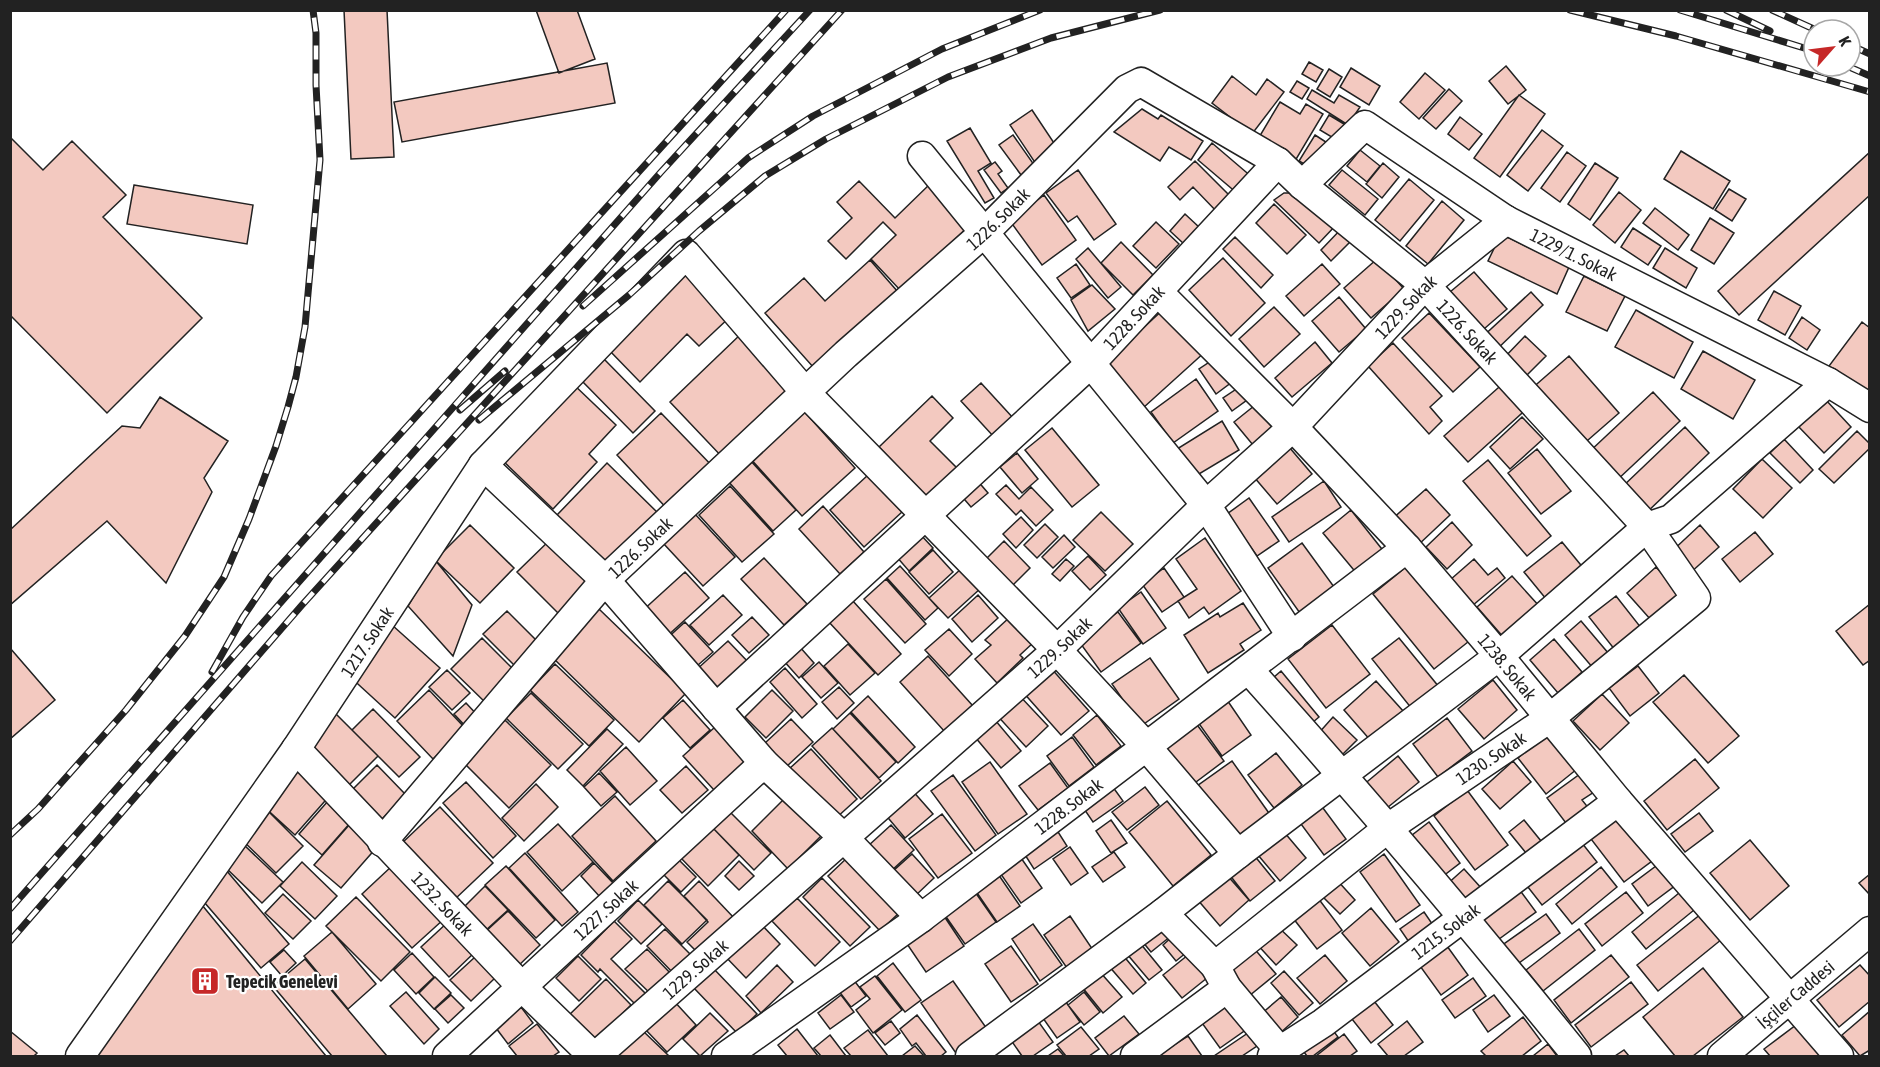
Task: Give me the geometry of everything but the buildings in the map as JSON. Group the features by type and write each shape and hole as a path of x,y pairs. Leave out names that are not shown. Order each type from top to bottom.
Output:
{"street":[{"name":"1226. Sokak","path":"382,842 605,580 846,354 985,232 1127,89 1141,82 1278,162 1302,185 1425,285 1647,527"},
{"name":"1229/1. Sokak","path":"1302,185 1365,124 1506,220 1828,382 1869,408"},
{"path":"922,156 1206,505 1292,637"},
{"name":"1228. Sokak","path":"716,708 1090,364 1278,162"},
{"name":"1229. Sokak","path":"594,1056 845,839 1057,650 1206,505 1293,427 1425,285 1506,220"},
{"name":"1217. Sokak","path":"81,1056 296,749 483,465 686,254 805,392"},
{"name":"1238. Sokak","path":"1158,292 1293,427 1407,548 1618,801 1839,1056"},
{"path":"986,1052 1238,854 1499,656 1647,527 1671,519 1828,382"},
{"path":"805,392 1057,650 1146,746 1238,854"},
{"path":"483,465 605,580 764,763 845,839 921,918"},
{"name":"1230. Sokak","path":"1135,1056 1388,828 1550,718 1696,598 1647,527"},
{"name":"1228. Sokak","path":"726,1056 921,918 1407,548"},
{"path":"1249,670 1464,916 1577,1056"},
{"name":"1232. Sokak","path":"296,749 523,988 594,1056"},
{"name":"1227. Sokak","path":"447,1056 764,763"},
{"name":"1215. Sokak","path":"1278,1055 1618,801"},
{"path":"1163,913 1221,977 1278,1055"},
{"name":"İşçiler Caddesi","path":"1722,1056 1869,931"}],"railway":[{"path":"10,835 38,809 126,710 185,636 224,577 249,519 276,446 296,377 305,327 320,160 316,33 313,10"},
{"path":"212,672 243,617 271,576 786,10"},
{"path":"10,909 661,172 810,10"},
{"path":"10,941 302,605 842,10"},
{"path":"583,306 748,158 813,116 942,49 1040,10"},
{"path":"479,420 629,295 699,231 765,176 826,139 948,77 1051,38 1160,10"},
{"path":"1570,10 1676,36 1870,92"},
{"path":"1680,10 1802,47"},
{"path":"1726,10 1770,31"},
{"path":"1772,10 1802,24"},
{"path":"1862,50 1870,54"},
{"path":"1862,73 1870,76"},
{"path":"460,410 505,371"}],"place":[{"name":"Tepecik Genelevi","path":"205,981"}]}
